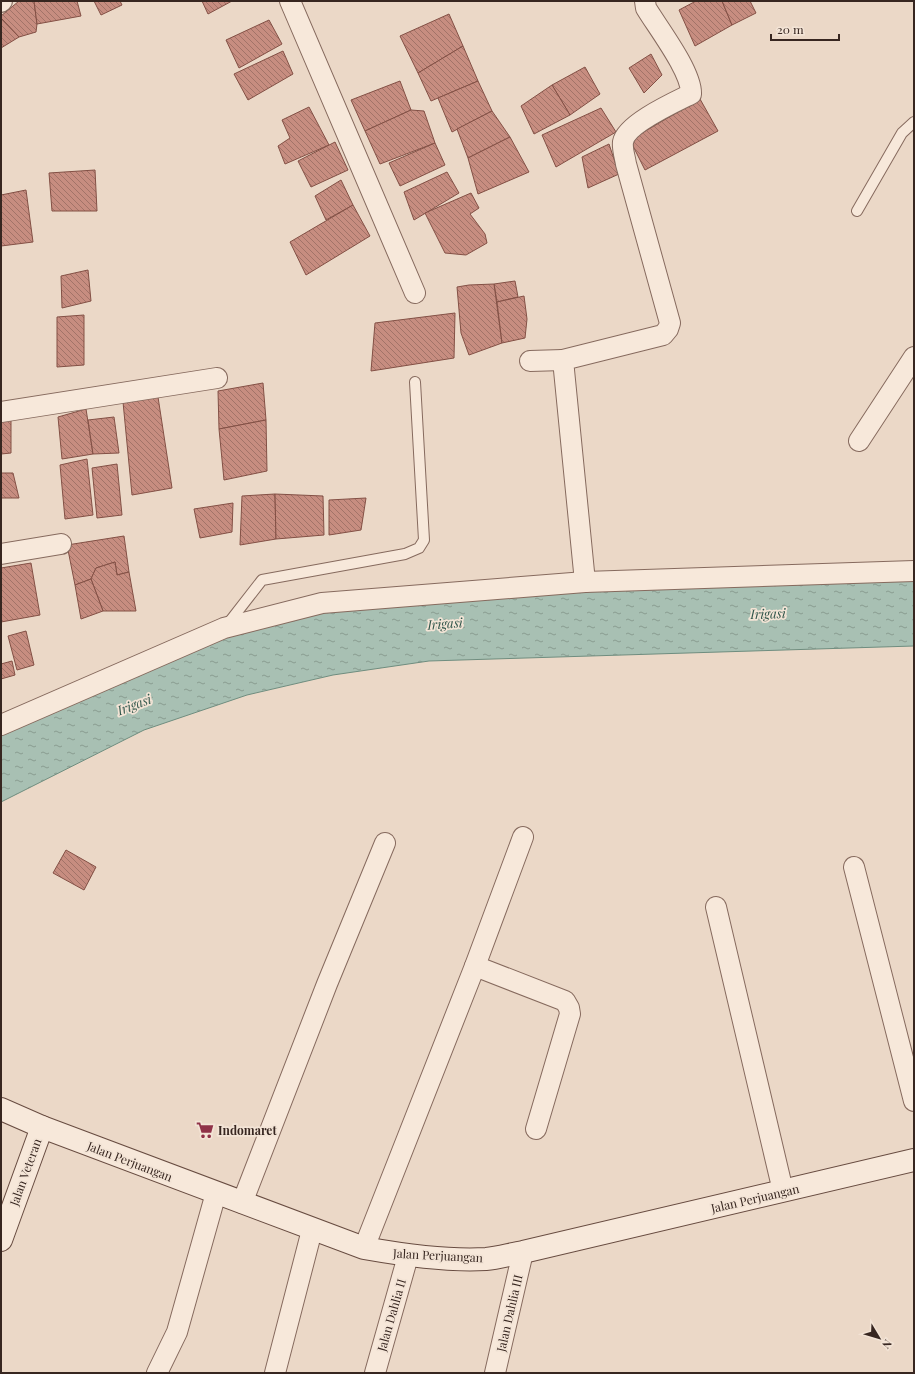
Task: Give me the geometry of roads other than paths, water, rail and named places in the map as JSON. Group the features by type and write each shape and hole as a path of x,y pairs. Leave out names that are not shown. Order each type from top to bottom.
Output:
{"main road":[{"name":"Jalan Perjuangan","path":"1,1109 42,1127 312,1230 364,1248 408,1256 488,1259 914,1160"},
{"name":"Jalan Veteran","path":"1,1240 42,1127"}],"street":[{"path":"290,1 416,293"},
{"path":"530,361 563,360 647,340 663,335 668,329 670,323 626,164 623,151 623,142 627,134 637,124 691,94 691,87 685,70 646,8 645,1"},
{"path":"859,441 914,357"},
{"path":"563,360 585,582"},
{"path":"1,412 217,378"},
{"path":"1,554 60,544"},
{"path":"1,725 224,628 322,603 585,582 914,571"},
{"path":"364,1248 475,966 523,837"},
{"path":"242,1203 327,984 385,843"},
{"path":"854,867 914,1101"},
{"path":"716,907 783,1191"},
{"path":"475,966 565,1001 569,1008 570,1014 536,1129"},
{"path":"157,1373 177,1332 216,1194"},
{"path":"275,1373 312,1230"},
{"name":"Jalan Dahlia III","path":"495,1373 523,1252"},
{"name":"Jalan Dahlia II","path":"374,1373 408,1256"}],"lane":[{"path":"857,211 902,133 914,122"},
{"path":"224,628 262,580 406,554 419,548 424,540 415,382"}],"water":[{"name":"Irigasi","path":"914,579 914,646 429,661 333,675 247,695 144,730 1,802 1,721 226,631 404,594"}],"place":[{"name":"Indomaret","path":"205,1130"}]}
